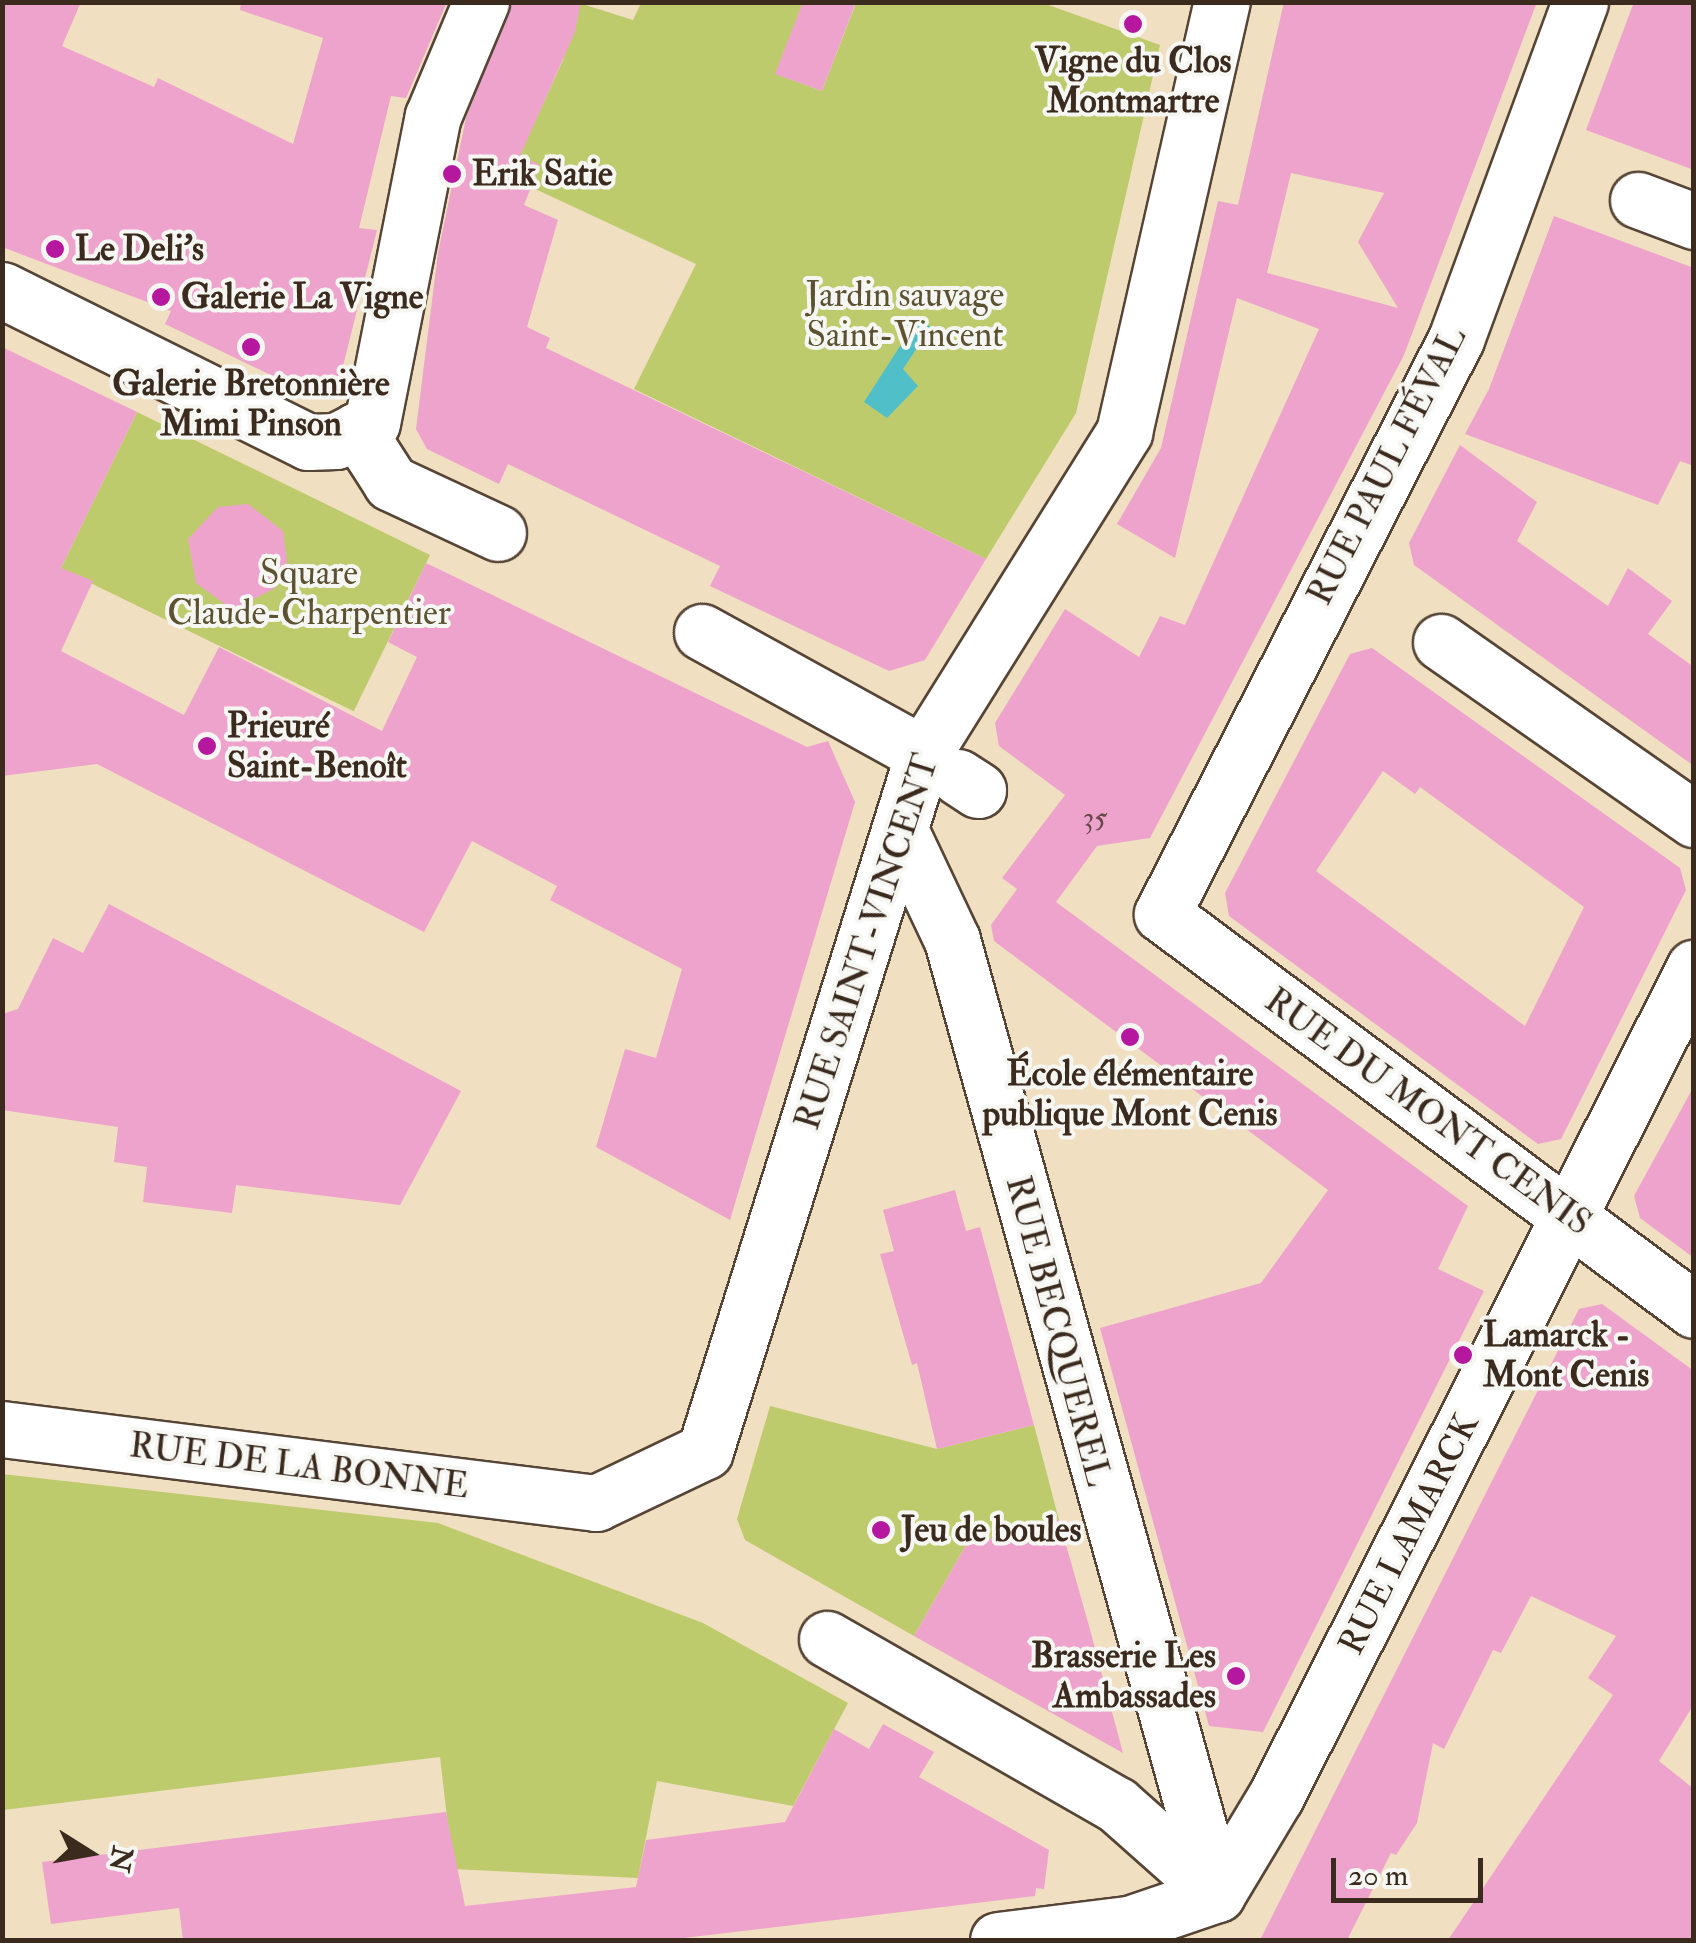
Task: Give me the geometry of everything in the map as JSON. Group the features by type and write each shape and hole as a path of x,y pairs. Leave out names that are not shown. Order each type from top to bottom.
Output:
{"street":[{"path":"2,290 308,442 336,441 372,423 433,116 481,2"},
{"name":"RUE SAINT-VINCENT","path":"596,1503 705,1452 900,830 953,773 1124,432 1222,2"},
{"name":"RUE PAUL FÉVAL","path":"1162,914 1456,339 1580,2"},
{"path":"1638,200 1694,221"},
{"path":"357,430 390,483 498,533"},
{"path":"702,632 953,773"},
{"path":"1441,642 1694,819"},
{"name":"RUE BECQUEREL","path":"900,830 952,940 1176,1762 1218,1894"},
{"name":"RUE DU MONT CENIS","path":"1162,914 1694,1310"},
{"name":"RUE LAMARCK","path":"1218,1894 1293,1761 1694,968"},
{"name":"RUE DE LA BONNE","path":"2,1429 596,1503"},
{"path":"827,1640 1117,1805 1218,1894 1129,1924 998,1940"}],"green space":[{"name":"Jardin sauvage Saint-Vincent","path":"579,3 633,20 641,3 803,3 776,74 822,91 856,3 1043,3 1160,45 1076,413 986,559 634,389 696,264 531,187 539,165 496,144 526,141 563,60"},
{"name":"Square Claude-Charpentier","path":"137,412 430,555 354,711 61,568"},
{"name":"Jeu de boules","path":"770,1406 937,1449 1034,1425 1059,1520 966,1545 914,1636 745,1540 737,1519"},
{"path":"2,1474 438,1523 703,1623 848,1703 793,1806 657,1781 638,1878 453,1869 440,1757 3,1810"}],"water":[{"path":"918,318 931,327 903,369 918,386 887,418 864,402"}],"building":[{"path":"2,2 81,2 62,46 154,87 158,78 293,144 323,38 240,10 241,2 447,2 406,98 391,96 359,228 377,230 340,378 327,392 306,392 165,324 171,311 2,247"},
{"path":"512,2 581,2 575,32 520,156 540,165 524,205 558,220 527,327 550,338 546,348 986,559 925,660 889,671 710,586 720,566 508,464 499,484 427,449 416,429 438,253 466,118"},
{"path":"803,2 856,2 822,91 775,74"},
{"path":"1284,2 1537,2 1404,355 1150,838 1097,846 1056,902 1468,1206 1438,1269 1484,1291 1263,1732 1209,1726 1100,1328 1261,1283 1328,1190 994,941 991,925 1017,889 1002,878 1065,795 999,746 995,723 1065,609 1139,657 1160,616 1185,625 1319,329 1237,298 1175,558 1117,524 1161,448 1218,201 1238,205","holes":["1291,173 1384,193 1358,242 1398,308 1267,273"]},
{"path":"1634,2 1694,2 1694,170 1586,130"},
{"path":"1554,216 1694,268 1694,466 1680,461 1658,505 1465,434 1489,389"},
{"path":"2,347 137,412 61,568 93,581 61,651 184,715 219,647 382,731 417,657 388,642 426,563 807,747 828,741 855,802 730,1220 596,1147 625,1049 656,1058 682,969 550,900 557,886 472,841 424,932 97,764 2,776"},
{"path":"1460,445 1537,502 1517,541 1608,606 1628,568 1672,601 1648,634 1694,667 1694,766 1414,565 1409,543"},
{"path":"248,504 283,531 287,561 275,588 233,610 196,583 188,539 218,507"},
{"path":"1372,648 1680,868 1686,890 1561,1139 1538,1144 1229,916 1225,893 1350,654","holes":["1383,771 1415,794 1420,787 1584,907 1525,1026 1316,871"]},
{"path":"109,904 461,1091 400,1205 236,1185 232,1213 143,1202 147,1167 114,1162 118,1127 2,1110 2,1014 18,1009 53,938 83,953"},
{"path":"1694,1086 1694,1258 1640,1218 1634,1196"},
{"path":"955,1190 966,1231 980,1227 1034,1425 937,1449 917,1363 912,1365 880,1254 894,1251 883,1210"},
{"path":"1602,1304 1694,1371 1694,1704 1659,1761 1694,1789 1694,1940 1448,1940 1613,1695 1588,1678 1616,1636 1531,1596 1501,1653 1493,1650 1444,1749 1433,1743 1417,1823 1396,1855 1391,1853 1347,1940 1260,1940 1579,1309"},
{"path":"1059,1520 1123,1753 914,1636 966,1545"},
{"path":"883,1724 934,1752 919,1777 1049,1850 1044,1889 1036,1888 1035,1896 667,1940 183,1940 179,1908 51,1924 42,1862 446,1812 465,1906 636,1887 646,1840 785,1822 834,1729 869,1749"}],"place":[{"name":"Vigne du Clos Montmartre","path":"1133,24"},
{"name":"Erik Satie","path":"452,174"},
{"name":"Le Deli's","path":"55,249"},
{"name":"Galerie La Vigne","path":"161,297"},
{"name":"Galerie Bretonnière Mimi Pinson","path":"251,347"},
{"name":"Prieuré Saint-Benoît","path":"207,746"},
{"name":"École élémentaire publique Mont Cenis","path":"1130,1037"},
{"name":"Lamarck - Mont Cenis","path":"1463,1355"},
{"name":"Jeu de boules","path":"881,1530"},
{"name":"Brasserie Les Ambassades","path":"1236,1676"}]}
